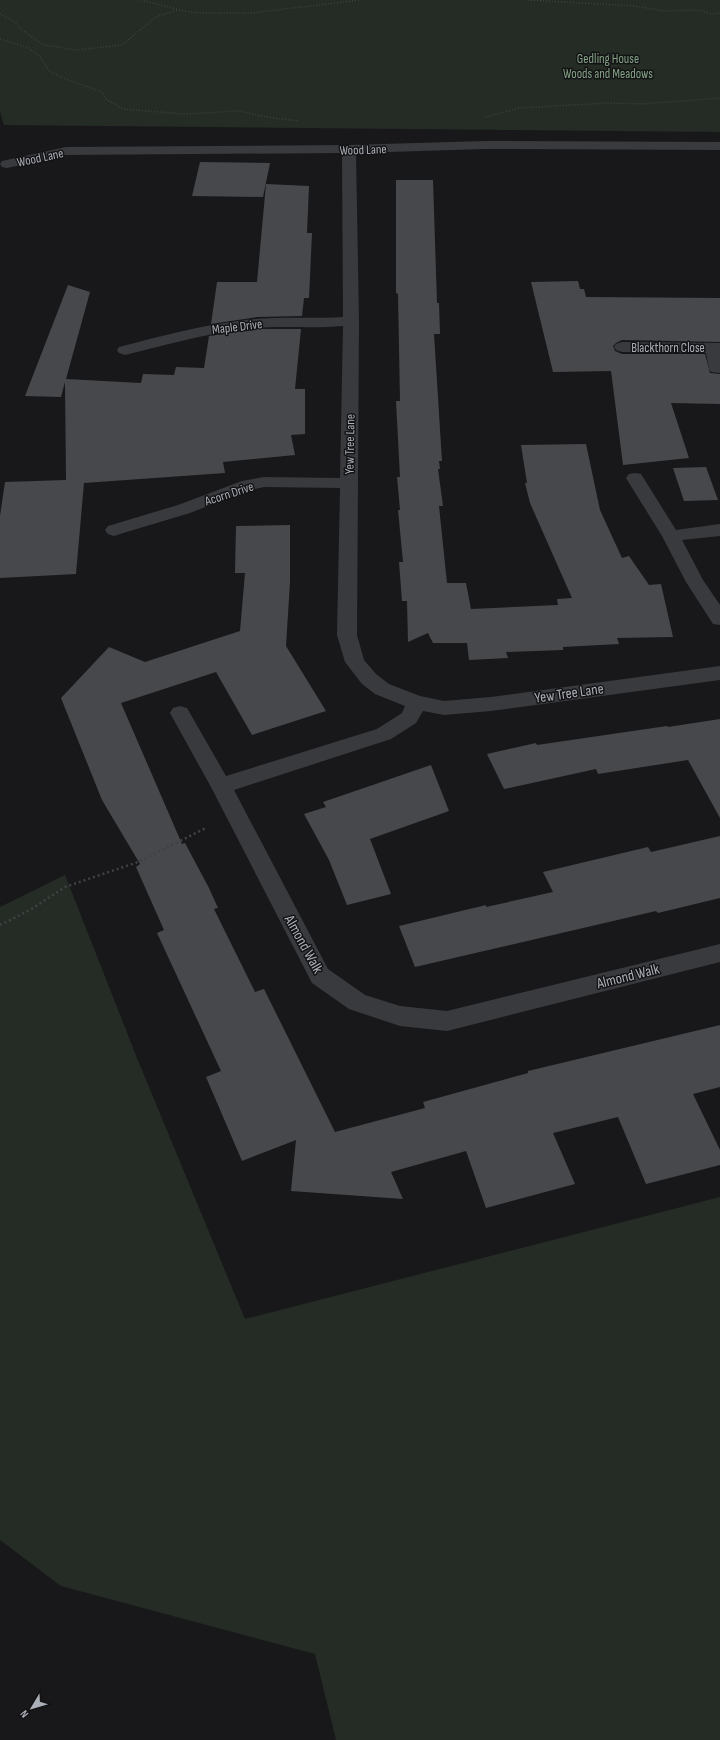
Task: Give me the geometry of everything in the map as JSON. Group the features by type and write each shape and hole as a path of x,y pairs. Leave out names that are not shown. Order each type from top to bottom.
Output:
{"street":[{"name":"Wood Lane","path":"7,164 66,151 349,149 485,145 720,146"},
{"name":"Yew Tree Lane","path":"349,149 351,321 350,506 347,635 356,662 370,679 382,689 417,703 444,708 490,704 720,673"},
{"name":"Maple Drive","path":"125,350 207,330 262,323 351,321"},
{"name":"Blackthorn Close","path":"622,347 717,348 717,369"},
{"path":"635,478 671,536 695,582 720,619"},
{"name":"Acorn Drive","path":"114,530 184,509 242,486 264,482 349,483"},
{"path":"671,536 720,530"},
{"path":"221,786 384,734 409,718 417,703"},
{"name":"Almond Walk","path":"180,712 236,814 320,976 357,1002 400,1016 448,1021 720,953"}],"path":[{"path":"141,0 178,10 198,13 252,13 360,0"},
{"path":"528,0 635,6 664,11 698,10 711,14 720,13"},
{"path":"0,14 15,22 22,30 44,45 76,50 122,45 156,17 178,10"},
{"path":"0,39 28,48 41,58 49,71 68,80 91,86 102,92 106,99 123,109 184,114 239,111 266,117 300,121"},
{"path":"484,117 519,108 609,103 643,104 720,98"},
{"path":"0,925 30,910 65,887 138,862 236,814"}],"green space":[{"name":"Gedling House Woods and Meadows","path":"0,0 720,0 720,132 4,125 0,112"},
{"path":"65,875 137,1058 245,1319 720,1197 720,1740 336,1740 315,1654 61,1586 0,1540 0,907"}],"building":[{"path":"200,162 270,163 263,197 192,196"},
{"path":"396,180 433,180 437,303 439,303 440,334 434,334 442,461 439,461 440,469 438,469 443,506 439,506 447,583 466,583 471,609 558,605 557,599 572,598 530,503 525,483 527,483 521,445 586,444 600,510 622,558 629,556 649,585 661,584 673,637 617,638 619,644 563,647 563,650 506,652 508,658 469,660 467,643 433,643 428,633 408,642 407,601 402,601 399,562 403,562 398,510 400,510 397,477 400,477 396,401 400,401 398,294 396,293"},
{"path":"266,184 309,186 307,233 312,233 309,298 304,298 302,316 257,317 211,324 217,282 257,282"},
{"path":"578,281 580,289 584,289 586,297 720,298 720,342 622,340 613,346 615,351 622,354 705,354 710,373 720,374 720,404 671,403 689,458 623,465 611,371 553,372 531,282"},
{"path":"68,285 90,292 66,379 141,383 143,374 174,375 176,367 204,368 209,336 257,329 301,329 295,389 305,389 305,434 291,435 295,455 223,462 225,473 84,483 76,574 0,578 0,516 5,482 66,480 65,382 61,397 25,396"},
{"path":"706,467 718,500 684,501 673,468"},
{"path":"290,525 290,582 286,646 326,711 252,735 216,672 121,703 182,844 185,843 209,888 218,908 214,909 255,992 264,989 335,1132 425,1108 423,1102 528,1073 528,1071 720,1025 720,1087 693,1094 720,1150 720,1165 646,1184 618,1117 553,1133 575,1184 486,1208 466,1151 391,1172 403,1199 291,1191 296,1140 242,1161 206,1077 221,1071 157,933 164,930 136,867 140,864 102,800 61,698 109,647 145,662 240,631 245,573 235,573 236,526"},
{"path":"720,719 720,818 688,760 598,774 596,769 504,789 487,754 536,743 537,745"},
{"path":"431,765 449,811 370,839 391,894 347,905 329,860 304,814 326,807 323,802"},
{"path":"720,836 720,898 658,913 656,911 415,967 399,926 486,905 486,907 553,892 543,872 648,847 651,852"}]}
